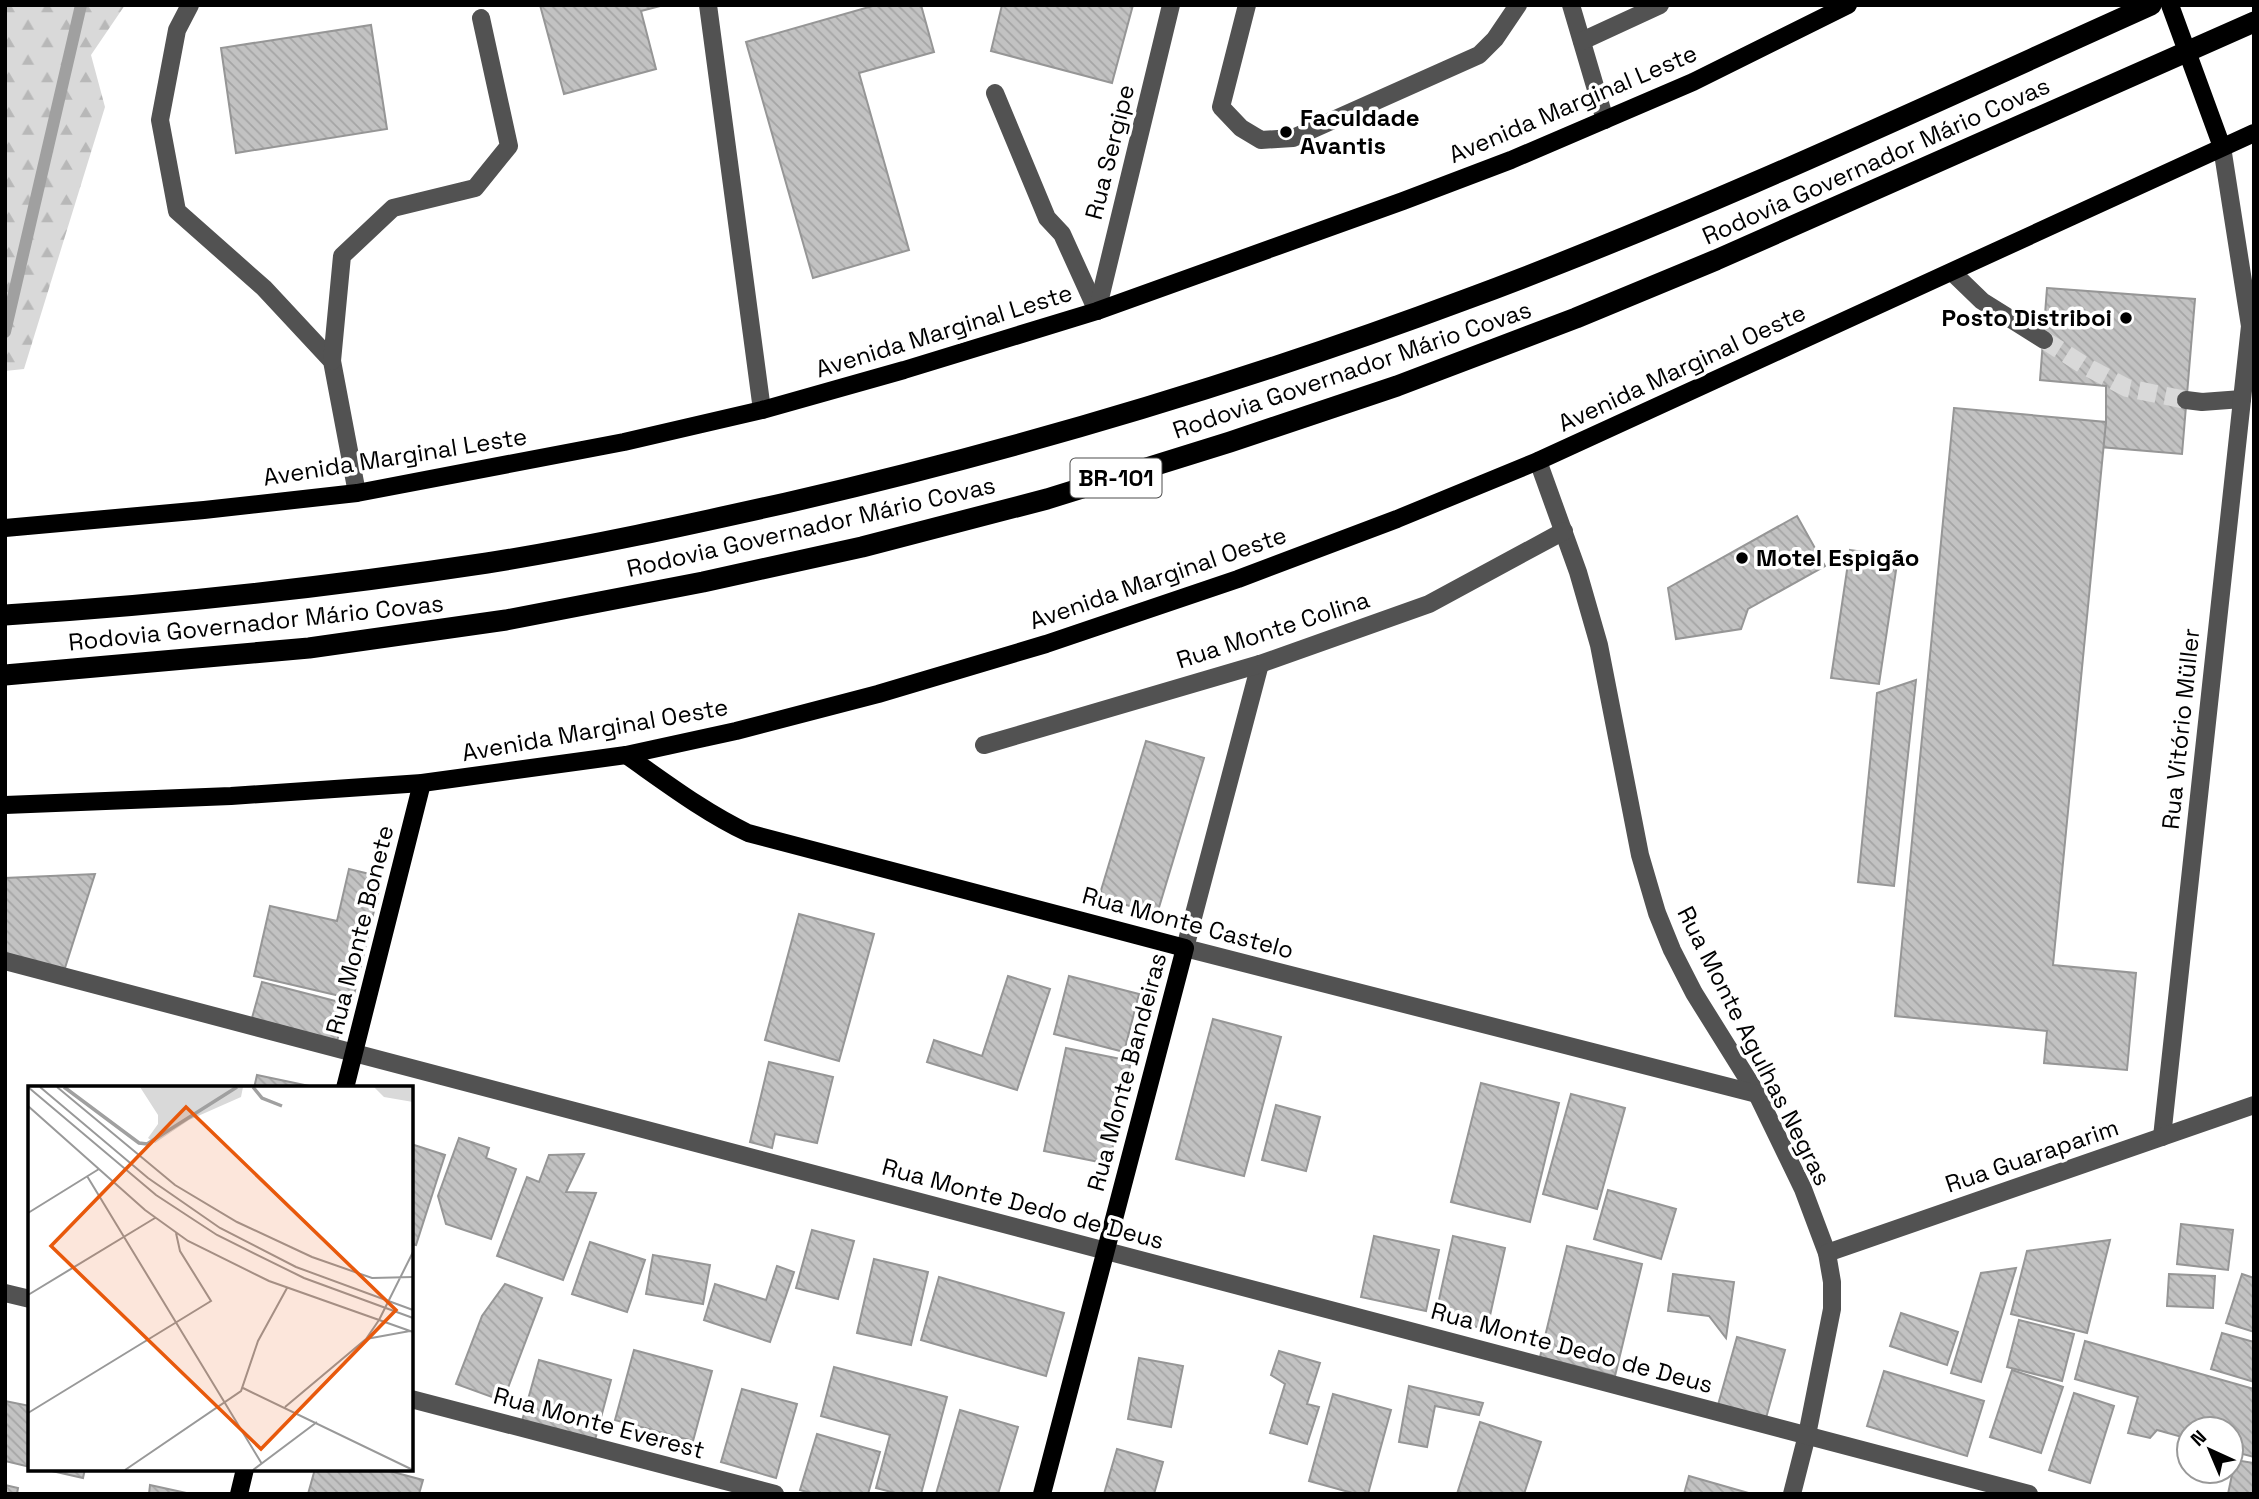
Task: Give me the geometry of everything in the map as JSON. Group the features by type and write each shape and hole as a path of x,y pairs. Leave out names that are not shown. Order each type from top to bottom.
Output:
{"highway":[{"name":"Rodovia Governador Mário Covas","path":"5,615 174,603 492,562 671,529 997,451 1339,345 1468,299 1753,183 2146,7"},
{"name":"Rodovia Governador Mário Covas","path":"5,675 309,648 506,620 703,582 862,547 1047,499 1384,390 1576,318 1716,260 2251,23"}],"main road":[{"name":"Avenida Marginal Leste","path":"5,528 356,493 624,442 762,410 904,370 1097,311 1511,160 1692,82 1848,5"},
{"name":"Rua Vitório Müller","path":"2170,5 2222,147"},
{"name":"Avenida Marginal Oeste","path":"5,805 245,796 422,783 626,755 736,732 1046,644 1238,579 1538,461 2254,133"},
{"name":"Rua Monte Castelo","path":"626,755 693,803 748,833 1185,948"},
{"name":"Rua Monte Bonete","path":"346,1086 422,783"},
{"name":"Rua Monte Bandeiras","path":"1042,1494 1185,948"},
{"path":"239,1494 245,1471"}],"street":[{"path":"190,5 177,30 160,120 177,211 264,288 332,361"},
{"path":"708,5 762,410"},
{"name":"Rua Sergipe","path":"1097,311 1171,5"},
{"path":"1247,5 1221,107 1241,128 1261,140 1293,138 1479,55 1495,39 1518,5"},
{"path":"1572,5 1605,120"},
{"path":"1582,41 1660,5"},
{"path":"356,493 332,361 342,256 393,208 475,188 509,146 481,18"},
{"path":"995,93 1046,218 1062,234 1097,311"},
{"name":"Rua Vitório Müller","path":"2162,1137 2252,323 2222,147"},
{"path":"1952,272 1982,301 2043,340"},
{"path":"2186,400 2202,402 2242,398"},
{"name":"Rua Monte Agulhas Negras","path":"1538,461 1578,572 1599,645 1640,855 1657,913 1694,993 1757,1094 1803,1189 1827,1253 1832,1282 1832,1309 1807,1435 1792,1494"},
{"name":"Rua Monte Colina","path":"984,745 1260,664 1429,604 1564,531"},
{"name":"Rua Monte Bandeiras","path":"1185,948 1260,664"},
{"name":"Rua Monte Castelo","path":"1185,948 1757,1094"},
{"name":"Rua Monte Dedo de Deus","path":"5,961 2029,1494"},
{"name":"Rua Guaraparim","path":"1827,1253 2254,1105"},
{"path":"5,1293 28,1299"},
{"name":"Rua Monte Everest","path":"413,1400 775,1494"}],"green space":[{"path":"5,5 125,5 91,55 105,107 24,369 5,371"}],"building":[{"path":"540,5 664,5 641,11 656,69 564,94"},
{"path":"876,5 921,5 934,52 859,73 909,250 813,278 746,42"},
{"path":"1002,5 1133,5 1112,83 991,51"},
{"path":"371,25 387,129 236,153 221,48"},
{"path":"2047,288 2195,299 2182,454 2100,447 2106,422 2106,386 2040,380"},
{"path":"1954,408 2106,422 2053,965 2136,973 2127,1070 2044,1063 2047,1031 1895,1016"},
{"path":"1797,516 1825,566 1748,609 1741,629 1676,639 1668,588"},
{"path":"1850,550 1898,557 1879,684 1831,678"},
{"path":"1916,680 1894,886 1858,882 1877,693"},
{"path":"1146,741 1204,758 1157,914 1099,897"},
{"path":"349,869 382,877 353,999 254,976 270,906 337,921"},
{"path":"95,874 64,971 5,953 5,878"},
{"path":"799,914 874,934 839,1061 765,1040"},
{"path":"1008,976 1050,989 1017,1090 927,1062 934,1040 982,1056"},
{"path":"1069,976 1139,994 1124,1052 1054,1034"},
{"path":"262,982 347,1004 337,1041 252,1018"},
{"path":"1213,1019 1281,1037 1244,1176 1176,1159"},
{"path":"1066,1048 1131,1061 1109,1164 1044,1151"},
{"path":"769,1062 833,1077 817,1143 775,1134 772,1148 750,1142"},
{"path":"257,1075 309,1086 254,1086"},
{"path":"1481,1083 1559,1103 1530,1222 1451,1202"},
{"path":"1571,1094 1625,1108 1597,1209 1543,1194"},
{"path":"1276,1105 1320,1117 1306,1171 1262,1160"},
{"path":"459,1138 489,1148 486,1158 516,1169 491,1239 446,1224 438,1196"},
{"path":"413,1145 445,1155 416,1245 413,1244"},
{"path":"584,1154 566,1192 596,1193 563,1280 497,1256 527,1177 539,1182 549,1155"},
{"path":"1608,1190 1676,1209 1661,1259 1594,1239"},
{"path":"2181,1224 2233,1230 2228,1270 2177,1264"},
{"path":"812,1230 854,1241 838,1299 796,1288"},
{"path":"1374,1236 1439,1250 1426,1311 1361,1297"},
{"path":"1453,1236 1505,1248 1487,1329 1435,1318"},
{"path":"2110,1240 2087,1333 2011,1314 2027,1251"},
{"path":"590,1242 645,1260 627,1312 572,1294"},
{"path":"1567,1246 1642,1264 1615,1376 1540,1357"},
{"path":"653,1255 710,1265 703,1304 646,1294"},
{"path":"874,1259 928,1272 911,1345 857,1333"},
{"path":"777,1266 794,1272 770,1342 704,1320 715,1284 766,1300"},
{"path":"2016,1268 1981,1382 1951,1373 1981,1273"},
{"path":"1673,1274 1734,1282 1726,1338 1709,1316 1668,1311"},
{"path":"2169,1274 2215,1276 2213,1308 2167,1306"},
{"path":"2242,1274 2254,1278 2254,1332 2226,1323"},
{"path":"939,1277 1064,1313 1046,1376 921,1340"},
{"path":"505,1284 542,1298 503,1401 456,1384 482,1316"},
{"path":"1901,1313 1958,1332 1947,1365 1890,1346"},
{"path":"2019,1320 2074,1334 2062,1381 2007,1367"},
{"path":"2222,1333 2254,1342 2254,1382 2211,1369"},
{"path":"1737,1337 1785,1350 1766,1418 1718,1405"},
{"path":"2085,1341 2254,1389 2254,1457 2245,1455 2245,1415 2175,1415 2175,1435 2157,1430 2150,1438 2128,1433 2138,1397 2075,1379"},
{"path":"634,1350 712,1371 693,1441 615,1420"},
{"path":"1279,1351 1320,1363 1307,1404 1319,1407 1307,1444 1270,1433 1285,1384 1271,1375"},
{"path":"1139,1358 1183,1366 1171,1427 1128,1419"},
{"path":"539,1360 611,1380 595,1440 522,1421"},
{"path":"834,1367 947,1397 921,1494 899,1494 876,1488 890,1435 821,1416"},
{"path":"2012,1370 2063,1387 2041,1453 1990,1437"},
{"path":"1884,1371 1984,1401 1967,1456 1867,1426"},
{"path":"1409,1386 1483,1403 1479,1415 1435,1406 1427,1447 1399,1442"},
{"path":"742,1389 797,1404 776,1478 721,1462"},
{"path":"2074,1393 2114,1406 2090,1483 2049,1470"},
{"path":"1333,1394 1391,1410 1368,1494 1356,1494 1309,1481"},
{"path":"5,1401 28,1406 28,1467 5,1461"},
{"path":"960,1410 1018,1427 998,1494 936,1494"},
{"path":"1480,1422 1541,1442 1524,1494 1457,1494"},
{"path":"817,1434 880,1452 868,1494 814,1494 800,1490"},
{"path":"1117,1449 1163,1462 1154,1494 1104,1494"},
{"path":"2245,1462 2254,1463 2254,1494 2228,1494 2230,1485 2245,1485"},
{"path":"52,1471 85,1471 83,1478"},
{"path":"314,1471 389,1471 423,1480 419,1494 308,1494"},
{"path":"1689,1476 1752,1494 1684,1494"},
{"path":"5,1485 18,1488 17,1494 5,1494"},
{"path":"150,1485 191,1494 149,1494"}],"waterway":[{"path":"5,332 81,5"}],"tunnel":[{"path":"2044,340 2127,388 2186,400"}],"place":[{"name":"Faculdade Avantis","path":"1286,132"},
{"name":"Posto Distriboi","path":"2126,318"},
{"name":"Motel Espigão","path":"1742,558"}]}
